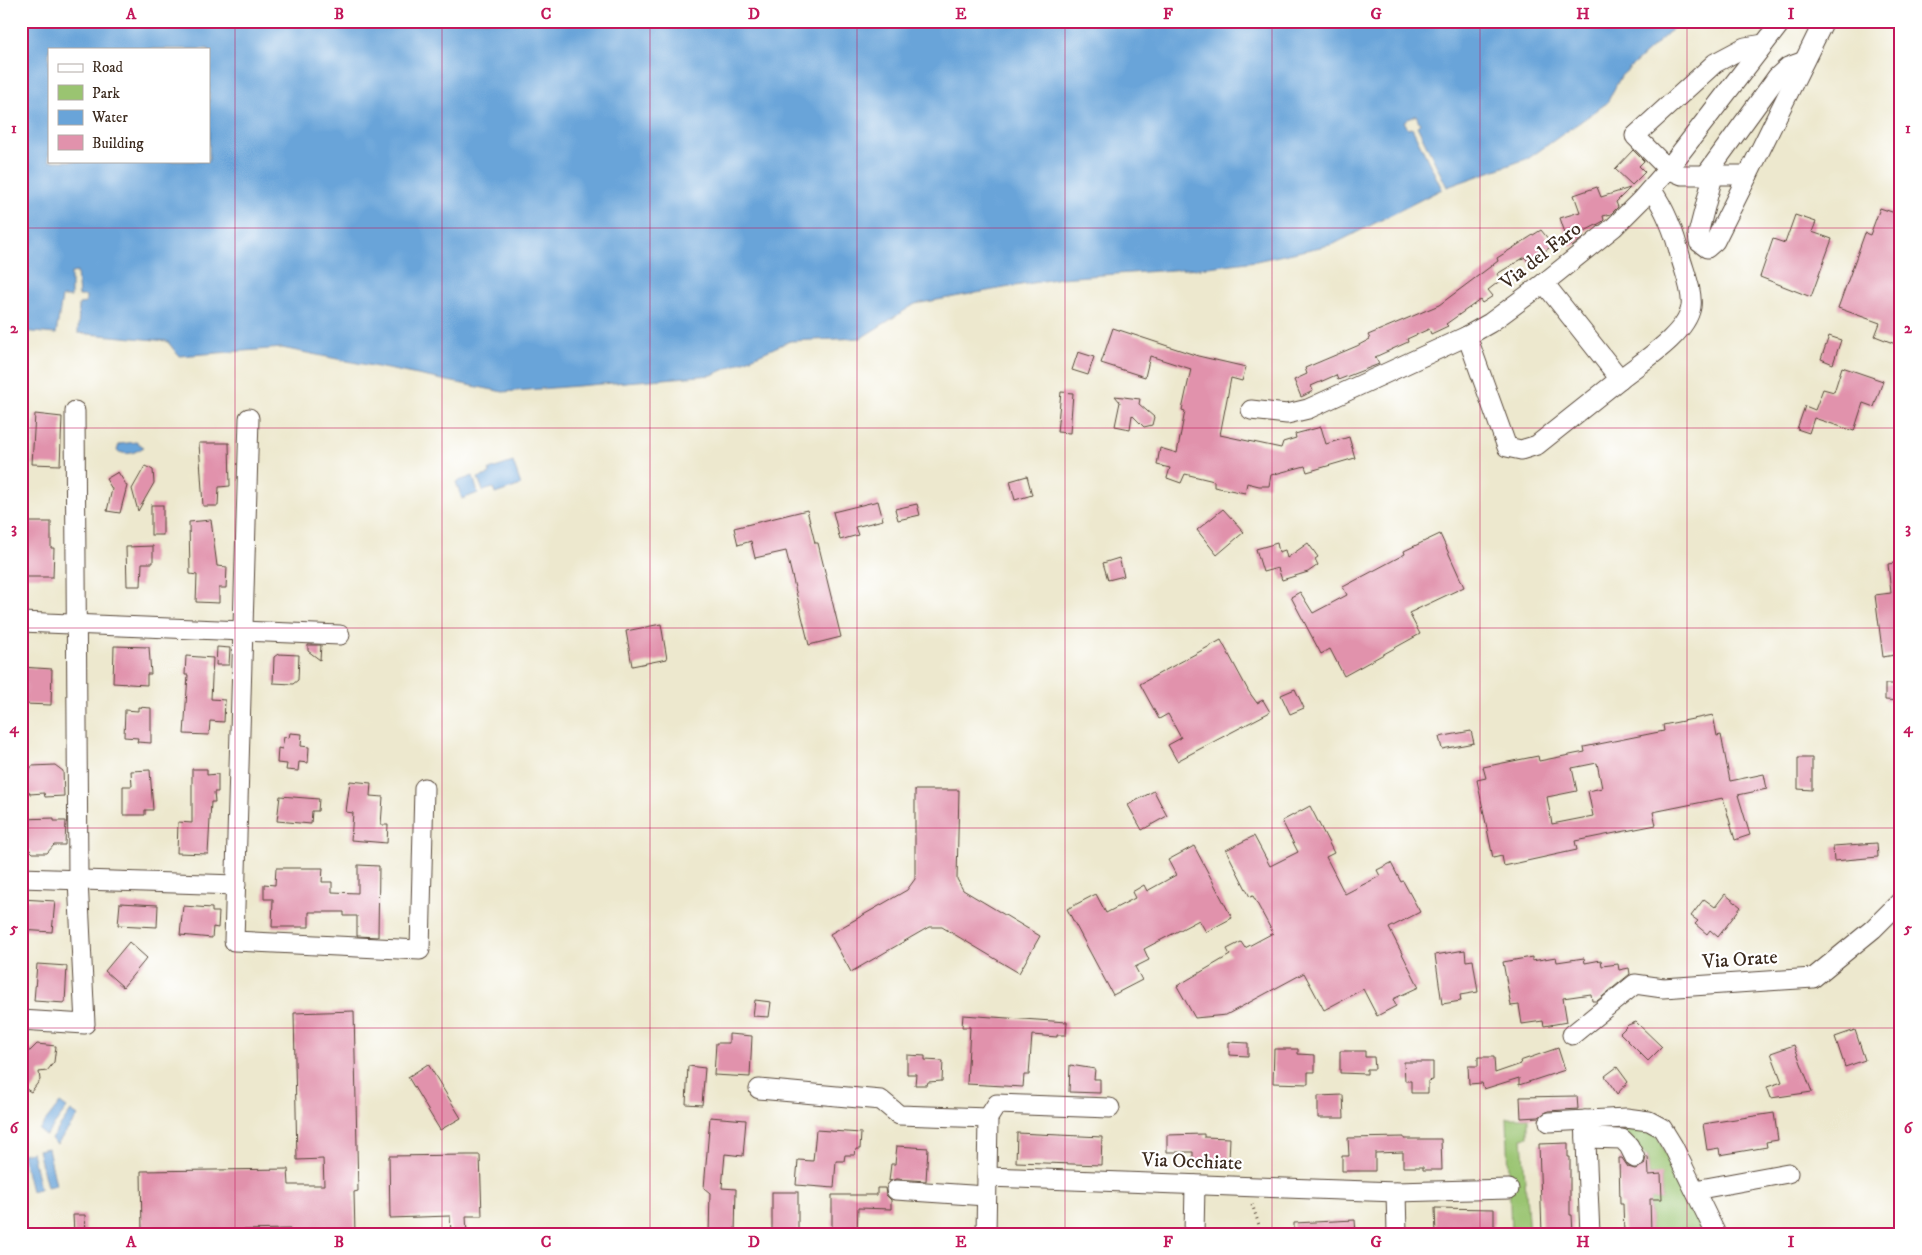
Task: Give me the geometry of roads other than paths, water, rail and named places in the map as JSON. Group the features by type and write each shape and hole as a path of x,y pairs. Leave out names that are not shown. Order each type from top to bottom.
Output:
{"street":[{"name":"Via del Faro","path":"1251,410 1297,413 1466,336 1490,323 1614,227 1651,189 1782,21"},
{"path":"1802,62 1788,67 1777,77 1709,176 1698,234 1699,242 1707,248 1714,243 1802,62 1824,21"},
{"path":"1748,175 1682,175 1668,168 1635,136 1715,63 1745,47 1764,44"},
{"path":"1466,336 1503,440 1512,450 1529,449 1537,445 1671,338 1686,318 1691,306 1681,256 1671,226 1651,189"},
{"path":"1544,283 1620,379"},
{"path":"21,1020 85,1024 78,880 75,411"},
{"path":"249,418 234,941 420,950 424,788"},
{"path":"21,622 340,635"},
{"path":"21,878 236,885"},
{"name":"Via Orate","path":"1572,1034 1635,984 1663,988 1813,978 1873,930 1901,901"},
{"path":"759,1089 881,1100 899,1115 988,1118"},
{"path":"986,1234 988,1118 997,1104 1110,1108"},
{"path":"1585,1129 1626,1118 1649,1121 1662,1128 1716,1234"},
{"path":"1549,1122 1622,1139 1629,1146 1635,1158"},
{"path":"1585,1129 1590,1234"},
{"path":"1695,1190 1788,1173"},
{"path":"1194,1234 1195,1185"},
{"name":"Via Occhiate","path":"896,1190 1195,1185 1396,1192 1510,1189"},
{"path":"1396,1192 1397,1234"}],"water":[{"path":"21,21 1681,21 1621,76 1607,103 1529,158 1447,187 1417,126 1420,124 1416,115 1404,121 1408,129 1412,128 1442,189 1334,244 1256,261 1200,268 1060,278 915,304 861,338 790,341 712,375 503,392 282,348 179,356 167,341 78,333 79,304 86,303 86,296 79,296 77,272 71,273 71,297 62,297 56,334 21,331"},
{"path":"136,442 144,447 131,453 117,451 119,444"},
{"path":"513,462 521,485 495,494 493,488 483,491 478,478 490,474 489,470"},
{"path":"473,476 478,493 462,499 456,482"},
{"path":"60,1103 67,1108 46,1136 39,1130"},
{"path":"71,1111 78,1116 57,1144 51,1139"},
{"path":"48,1148 56,1185 47,1187 38,1150"},
{"path":"32,1152 40,1189 31,1191 22,1154"}]}
